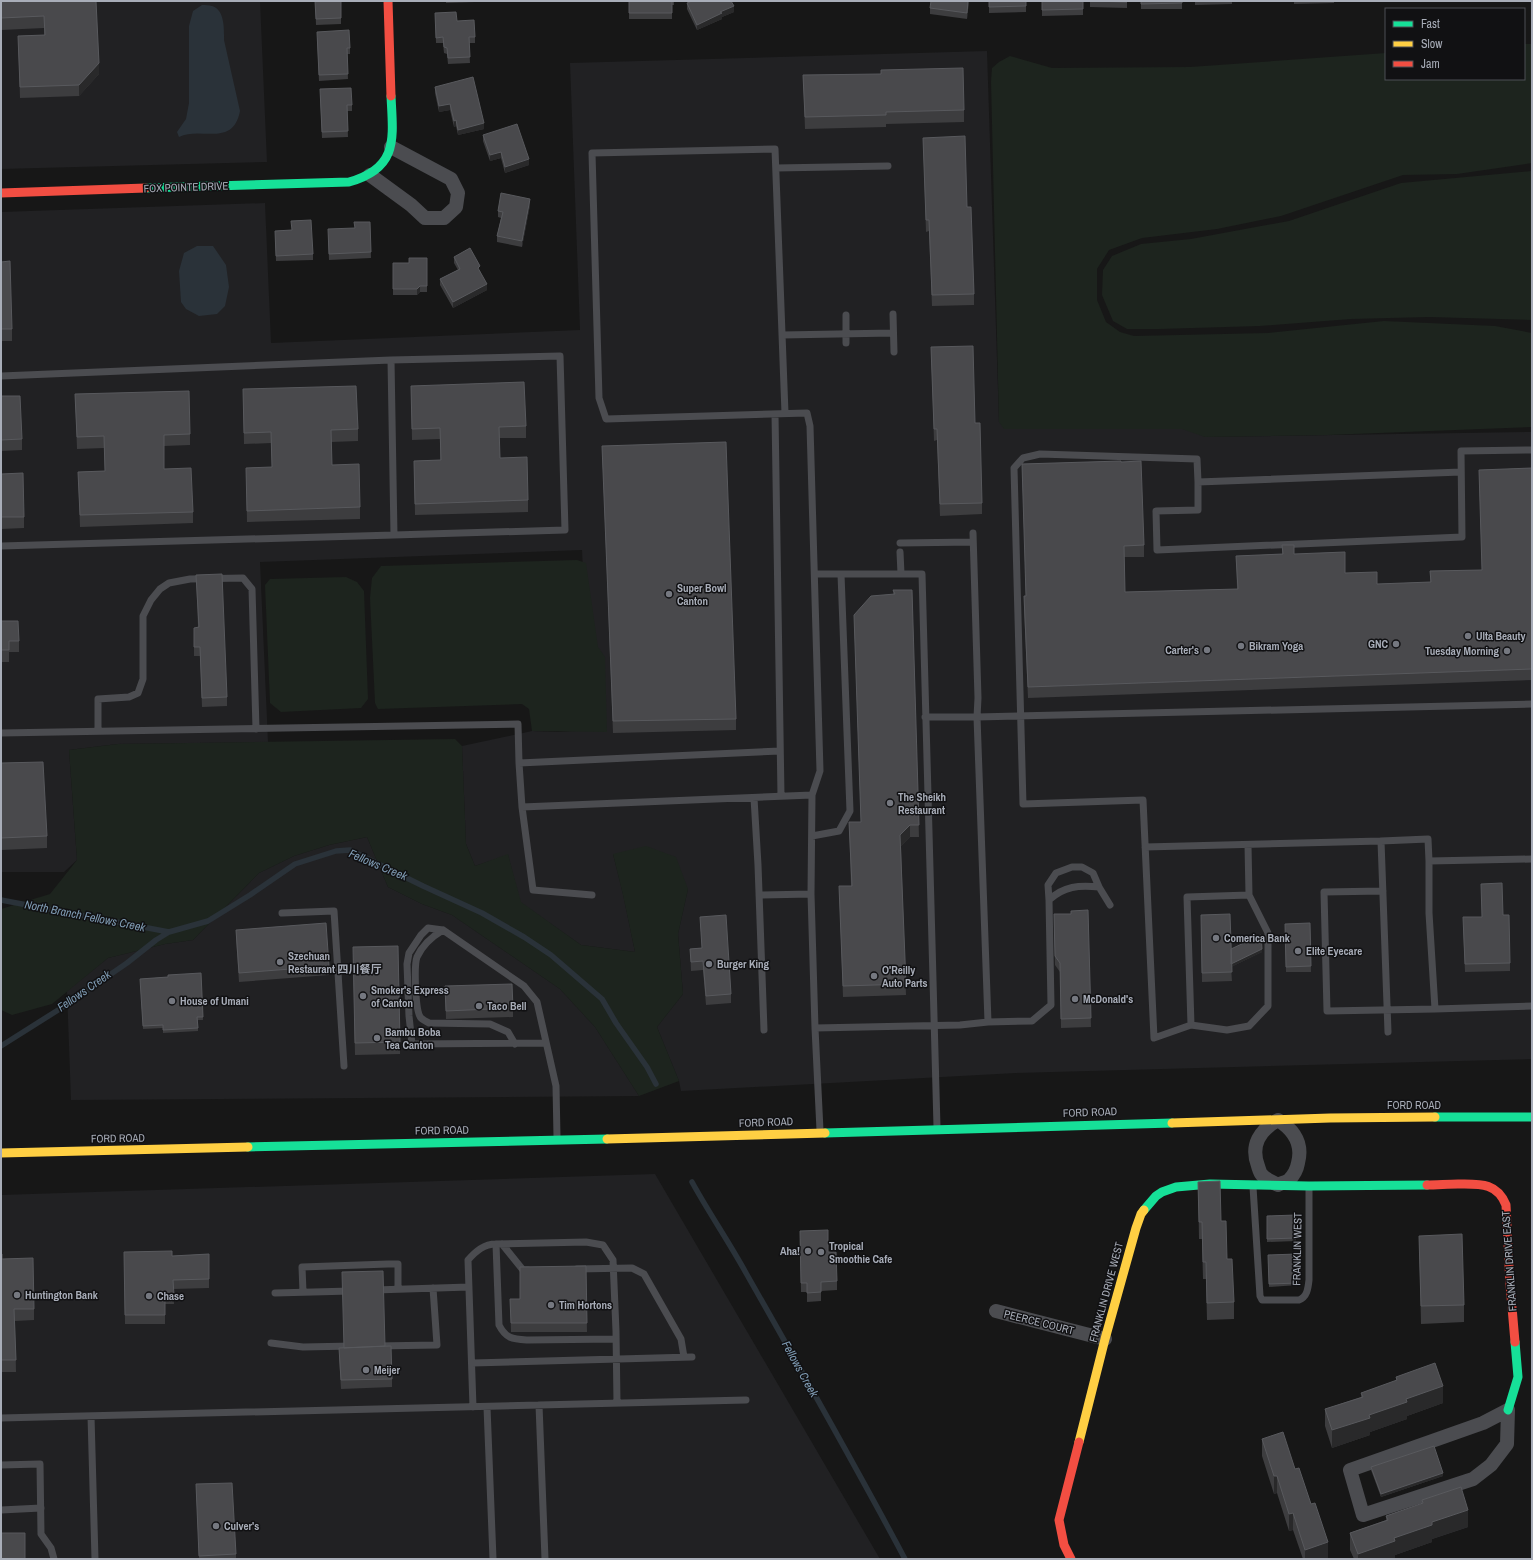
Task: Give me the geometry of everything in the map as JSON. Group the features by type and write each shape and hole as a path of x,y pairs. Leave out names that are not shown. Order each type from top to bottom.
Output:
{"main road":[{"name":"FOX POINTE DRIVE","path":"1,193 349,182 362,179 370,175 381,165 391,147 393,137 388,1"},
{"name":"FORD ROAD","path":"1,1152 557,1139 1330,1118 1532,1117"},
{"name":"FRANKLIN DRIVE WEST","path":"1071,1559 1063,1540 1059,1520 1105,1339 1141,1214 1147,1205 1162,1192 1176,1187 1210,1184 1278,1185"},
{"name":"FRANKLIN DRIVE EAST","path":"1278,1185 1480,1184 1489,1186 1502,1195 1506,1205 1510,1284 1518,1378 1508,1410"}],"street":[{"path":"370,175 425,218 444,218 456,207 458,193 451,179 391,147"},
{"path":"1278,1120 1288,1126 1295,1134 1299,1144 1300,1155 1297,1169 1289,1180 1278,1185 1262,1176 1255,1158 1256,1146 1260,1135 1268,1126 1278,1120"},
{"name":"PEERCE COURT","path":"996,1311 1105,1339"},
{"name":"FRANKLIN DRIVE EAST","path":"1508,1410 1507,1444 1491,1465 1473,1479 1363,1515 1350,1470 1484,1423 1508,1410"}],"lane":[{"path":"785,413 775,149 592,153 599,398 606,419 807,413 810,426 820,771 812,795 811,894 815,1028 821,1132"},
{"path":"776,168 888,166"},
{"path":"893,314 894,352"},
{"path":"846,315 846,343"},
{"path":"782,335 893,333"},
{"path":"1,376 391,360 560,356 565,530 1,546"},
{"path":"391,360 394,535"},
{"path":"775,414 781,796"},
{"path":"1248,845 1249,895 1268,933 1268,1006 1250,1026 1227,1030 1191,1025 1154,1038 1143,800 1024,804 1014,468 1023,458 1040,454 1197,459 1198,510 1156,511 1157,550 1462,537 1461,451 1532,450"},
{"path":"1198,482 1461,472"},
{"path":"973,532 978,698 977,717 988,1022"},
{"path":"900,543 973,542"},
{"path":"900,552 901,574"},
{"path":"815,574 922,574 937,1129"},
{"path":"812,836 839,831 850,811 841,574"},
{"path":"98,731 98,699 129,697 138,693 143,679 143,616 151,600 160,589 169,583 190,579 243,578 252,589 256,729"},
{"path":"925,718 1532,704"},
{"path":"1,733 518,724 522,807 533,890 592,895"},
{"path":"519,763 780,752"},
{"path":"522,807 812,795"},
{"path":"754,798 764,1030"},
{"path":"1145,847 1428,839 1429,913 1435,1009"},
{"path":"1382,841 1388,1032"},
{"path":"1429,861 1532,859"},
{"path":"815,1028 960,1025 988,1022 1032,1021 1051,1005 1048,885 1056,873 1072,867 1082,867 1093,872 1099,888 1110,905"},
{"path":"1048,900 1056,893 1081,885 1099,888"},
{"path":"1383,891 1324,892 1327,1011 1532,1006"},
{"path":"759,895 811,894"},
{"path":"1191,1025 1187,897 1249,895"},
{"path":"282,913 334,911 344,1066"},
{"path":"546,1043 412,1044 409,1016 407,964 409,953 421,935 428,928 443,930 524,986 537,1002 556,1086 557,1139"},
{"path":"443,930 434,936 418,956 415,963 417,1011 420,1018 429,1023 490,1024 508,1032 515,1044"},
{"name":"FRANKLIN WEST","path":"1253,1185 1257,1266 1260,1296 1262,1300 1299,1300 1304,1298 1307,1292 1309,1280 1309,1186"},
{"path":"474,1407 468,1260 477,1250 491,1244 586,1242 603,1245 613,1260 614,1269 617,1403"},
{"path":"499,1244 524,1270 538,1270"},
{"path":"499,1244 499,1325 503,1333 513,1338 528,1340 616,1339"},
{"path":"303,1292 302,1267 365,1265 398,1264 398,1289"},
{"path":"569,1270 632,1268 644,1274 681,1339 684,1357"},
{"path":"370,1290 469,1287"},
{"path":"371,1346 437,1345 433,1288"},
{"path":"275,1293 356,1290"},
{"path":"270,1343 303,1347 358,1346"},
{"path":"472,1363 692,1357"},
{"path":"1,1418 746,1400"},
{"path":"539,1405 545,1559"},
{"path":"486,1406 493,1559"},
{"path":"91,1416 95,1559"},
{"path":"1,1465 40,1464 41,1534 51,1548 54,1559"},
{"path":"1,1510 41,1508"}],"shaded area":[{"path":"1,1 260,1 267,162 1,169"},
{"path":"202,5 216,8 222,16 224,25 224,40 240,111 236,122 230,129 223,133 187,134 179,137 177,132 186,119 189,103 189,26 193,11"},
{"path":"1525,44 1532,44 1532,163 1457,174 1403,175 1281,216 1217,229 1142,238 1109,250 1097,269 1097,300 1106,322 1120,332 1134,336 1268,333 1384,321 1495,326 1532,333 1532,427 1328,435 1205,437 1182,429 1004,429 999,422 991,81 992,68 1010,56 1052,68 1190,67 1385,53 1385,80 1525,80"},
{"path":"987,51 999,422 1176,421 1205,437 1532,432 1532,1059 1016,1073 681,1091 679,1081 657,1027 683,994 678,934 688,889 613,854 635,952 581,945 520,902 508,855 475,866 466,844 462,746 532,731 559,732 590,730 582,550 260,562 268,742 118,744 69,750 77,860 64,872 1,872 1,212 265,203 271,343 580,330 570,63"},
{"path":"1532,171 1532,320 1429,317 1351,319 1260,326 1127,329 1113,321 1102,295 1103,270 1112,256 1141,244 1191,239 1289,221 1401,183"},
{"path":"197,246 213,246 226,265 229,287 225,306 217,314 199,316 186,309 181,302 179,271 184,253"},
{"path":"577,560 586,563 598,647 605,657 607,732 532,731 529,709 522,704 378,709 375,703 370,598 372,578 381,566"},
{"path":"346,577 357,582 364,591 368,699 361,708 281,712 270,703 265,585 270,579"},
{"path":"455,739 462,746 466,844 475,866 508,854 521,902 581,945 635,952 613,854 646,846 676,857 688,889 678,934 683,994 657,1027 679,1081 639,1096 595,1027 560,989 452,915 422,904 388,887 367,837 329,845 294,856 259,873 193,940 165,944 108,958 52,1004 12,1015 1,1010 1,909 50,894 77,860 69,750 118,744"},
{"path":"367,837 388,887 422,904 452,915 560,989 595,1027 639,1096 71,1100 67,991 108,958 165,944 193,940 259,873 294,856 329,845"},
{"path":"655,1174 880,1559 1,1559 1,1195"}],"building":[{"path":"1,1 96,1 99,63 79,85 20,87 18,36 45,35 44,16 1,18"},
{"path":"315,1 341,1 341,18 316,19"},
{"path":"629,1 672,1 672,13 629,13"},
{"path":"692,1 731,1 734,6 697,25 687,3"},
{"path":"931,1 968,1 967,13 930,8"},
{"path":"989,1 1026,1 1026,6 989,7"},
{"path":"1042,1 1083,1 1083,9 1042,10"},
{"path":"1090,1 1127,1 1127,2"},
{"path":"1141,1 1182,1 1182,3 1141,4"},
{"path":"456,12 457,21 474,20 475,37 469,37 470,57 448,58 447,48 444,47 443,37 436,38 435,13"},
{"path":"349,30 350,48 347,48 348,74 319,75 317,32"},
{"path":"963,68 964,110 886,112 886,115 805,117 803,75 881,74 881,70"},
{"path":"473,77 484,123 458,130 450,104 439,106 435,87"},
{"path":"351,88 352,105 347,105 348,131 322,132 320,89"},
{"path":"517,124 529,159 505,167 501,152 490,155 483,135"},
{"path":"965,136 967,207 971,207 974,294 932,295 929,220 926,220 923,138"},
{"path":"501,193 530,199 522,241 497,236 503,212 498,211"},
{"path":"311,220 313,254 276,256 275,231 292,230 291,221"},
{"path":"354,222 370,222 371,252 329,254 328,229 355,228"},
{"path":"470,248 480,266 478,268 487,284 453,302 440,279 460,269 454,257"},
{"path":"409,258 427,258 427,286 420,286 417,289 393,289 393,263 409,263"},
{"path":"10,261 12,329 1,329 1,262"},
{"path":"973,346 975,423 980,423 982,503 940,504 937,429 934,429 931,347"},
{"path":"524,382 526,426 499,427 500,458 527,457 528,500 415,504 414,461 441,460 440,428 412,429 411,386"},
{"path":"356,386 358,429 331,430 332,465 359,464 360,507 247,511 246,468 272,467 271,432 244,433 243,389"},
{"path":"189,391 190,434 164,435 164,469 191,468 193,512 80,515 78,472 105,471 104,436 77,437 75,394"},
{"path":"1,396 20,396 22,439 1,440"},
{"name":"Super Bowl Canton","path":"726,442 736,719 613,721 602,446"},
{"path":"1141,461 1144,545 1124,546 1125,592 1238,589 1236,556 1283,554 1282,545 1294,545 1294,554 1345,552 1345,573 1377,572 1377,584 1431,582 1430,571 1482,570 1479,470 1532,468 1532,669 1028,687 1024,596 1026,596 1022,464"},
{"path":"23,473 24,517 1,517 1,474"},
{"path":"222,574 227,697 202,698 200,647 194,647 194,628 199,627 196,575"},
{"path":"893,590 912,590 919,825 910,825 900,835 906,984 843,986 839,886 852,886 849,822 861,822 854,615 871,596 895,594"},
{"path":"1,621 18,621 19,641 9,641 9,650 1,650"},
{"path":"43,762 47,836 1,838 1,763"},
{"path":"1502,883 1503,915 1509,915 1510,963 1465,964 1463,917 1482,917 1481,884"},
{"name":"McDonald's","path":"1088,910 1091,1018 1061,1019 1060,963 1055,956 1054,914 1071,914 1071,911"},
{"name":"Comerica Bank","path":"1230,914 1232,972 1202,973 1201,915"},
{"name":"Burger King","path":"726,915 731,994 706,996 703,961 691,962 690,949 702,948 700,917"},
{"path":"326,923 329,966 239,973 236,930"},
{"name":"Elite Eyecare","path":"1310,923 1311,966 1286,967 1285,924"},
{"path":"1261,935 1262,949 1231,964 1231,949"},
{"path":"398,946 400,1042 355,1043 353,947"},
{"name":"House of Umani","path":"201,973 203,1017 197,1017 198,1028 163,1030 163,1025 143,1026 140,979 168,977 168,975"},
{"path":"512,984 513,1008 446,1011 445,986"},
{"path":"1220,1181 1221,1221 1226,1221 1227,1259 1232,1259 1234,1302 1207,1303 1206,1262 1203,1262 1202,1222 1199,1222 1198,1182"},
{"path":"1296,1215 1296,1238 1267,1239 1267,1216"},
{"path":"828,1230 828,1252 836,1252 837,1281 821,1282 821,1292 807,1293 807,1283 801,1283 800,1231"},
{"path":"1462,1234 1464,1305 1421,1306 1419,1236"},
{"name":"Chase","path":"172,1251 172,1256 209,1254 209,1279 173,1280 174,1295 165,1295 165,1315 125,1315 124,1252"},
{"name":"Huntington Bank","path":"1,1254 2,1259 33,1258 34,1309 14,1309 16,1360 1,1360"},
{"path":"1297,1254 1298,1283 1269,1284 1268,1255"},
{"path":"586,1266 587,1323 511,1323 510,1299 520,1299 520,1267"},
{"name":"Meijer","path":"383,1271 385,1346 344,1348 342,1272"},
{"path":"391,1346 392,1379 341,1380 339,1348"},
{"path":"1435,1363 1443,1386 1406,1399 1407,1402 1369,1415 1370,1418 1332,1430 1325,1409 1363,1397 1361,1393 1397,1380 1396,1377"},
{"path":"1283,1432 1295,1469 1299,1468 1311,1504 1315,1503 1328,1542 1305,1550 1293,1513 1289,1514 1277,1476 1274,1476 1262,1439"},
{"path":"1434,1446 1443,1473 1381,1494 1371,1467"},
{"name":"Culver's","path":"232,1483 236,1554 199,1556 196,1484"},
{"path":"1461,1487 1468,1510 1432,1522 1432,1525 1394,1538 1395,1541 1358,1554 1350,1533 1388,1520 1386,1516 1423,1503 1422,1500"},
{"path":"1,1533 25,1533 25,1559 1,1559"}],"waterway":[{"name":"Fellows Creek","path":"1,1046 66,1005 169,932 208,921 250,895 295,864 336,851 350,850 482,913 524,937 551,955 602,999 616,1023 647,1067 656,1084"},
{"name":"North Branch Fellows Creek","path":"1,900 169,932"},
{"name":"Fellows Creek","path":"692,1182 739,1261 847,1451 905,1559"}],"traffic: fast":[{"path":"146,188 349,182 365,176 377,169 385,160 390,150 392,138 391,96"},
{"path":"1435,1117 1532,1117"},
{"path":"825,1133 1172,1123"},
{"path":"248,1147 607,1139"},
{"path":"1144,1210 1156,1196 1176,1187 1210,1184 1309,1186 1427,1185"},
{"path":"1508,1410 1518,1377 1515,1342"}],"traffic: slow":[{"path":"1172,1123 1330,1118 1435,1117"},
{"path":"607,1139 825,1133"},
{"path":"1,1153 248,1147"},
{"path":"1079,1442 1105,1339 1136,1228 1144,1210"}],"traffic: jam":[{"path":"388,1 391,96"},
{"path":"1,193 146,188"},
{"path":"1427,1185 1480,1185 1492,1188 1502,1197 1506,1205 1515,1342"},
{"path":"1071,1559 1064,1545 1059,1520 1079,1442"}],"place":[{"name":"Super Bowl Canton","path":"669,594"},
{"name":"Ulta Beauty","path":"1468,636"},
{"name":"GNC","path":"1396,644"},
{"name":"Bikram Yoga","path":"1241,646"},
{"name":"Carter's","path":"1207,650"},
{"name":"Tuesday Morning","path":"1507,651"},
{"name":"The Sheikh Restaurant","path":"890,803"},
{"name":"Comerica Bank","path":"1216,938"},
{"name":"Elite Eyecare","path":"1298,951"},
{"name":"Szechuan Restaurant 四川餐厅","path":"280,962"},
{"name":"Burger King","path":"709,964"},
{"name":"O'Reilly Auto Parts","path":"874,976"},
{"name":"Smoker's Express of Canton","path":"363,996"},
{"name":"McDonald's","path":"1075,999"},
{"name":"House of Umani","path":"172,1001"},
{"name":"Taco Bell","path":"479,1006"},
{"name":"Bambu Boba Tea Canton","path":"377,1038"},
{"name":"Aha!","path":"808,1251"},
{"name":"Tropical Smoothie Cafe","path":"821,1252"},
{"name":"Huntington Bank","path":"17,1295"},
{"name":"Chase","path":"149,1296"},
{"name":"Tim Hortons","path":"551,1305"},
{"name":"Meijer","path":"366,1370"},
{"name":"Culver's","path":"216,1526"}]}
